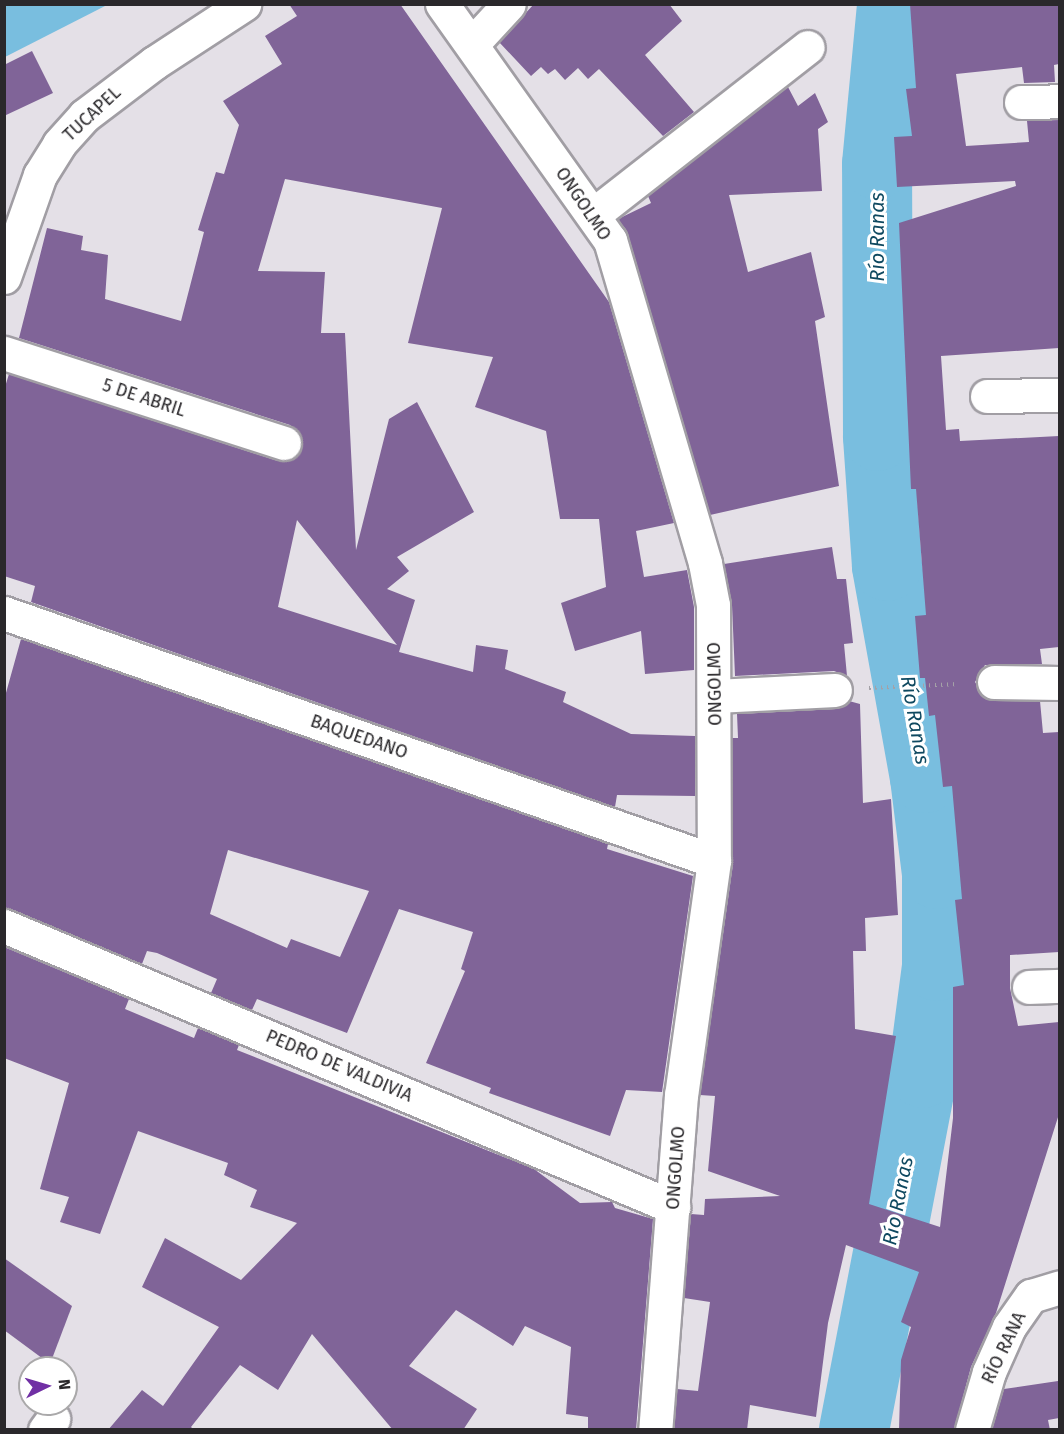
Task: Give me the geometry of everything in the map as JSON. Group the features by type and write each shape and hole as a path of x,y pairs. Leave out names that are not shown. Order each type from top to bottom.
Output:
{"street":[{"name":"TUCAPEL","path":"4,277 40,175 84,116 154,63 244,4"},
{"name":"ONGOLMO","path":"442,4 594,214 610,240 705,563 713,605 714,861 681,1095 655,1430"},
{"path":"472,44 509,4"},
{"path":"594,214 808,47"},
{"path":"1021,102 1059,101"},
{"name":"5 DE ABRIL","path":"4,353 284,443"},
{"path":"987,396 1059,395"},
{"name":"BAQUEDANO","path":"4,613 714,861"},
{"path":"994,682 1059,683"},
{"path":"715,696 835,690"},
{"name":"PEDRO DE VALDIVIA","path":"4,926 673,1207"},
{"name":"RÍO RANA","path":"972,1430 989,1372 1009,1327 1031,1296 1059,1287"}],"path":[{"path":"835,690 994,682"}],"water":[{"path":"5,4 107,4 107,5 5,57"}],"building":[{"path":"289,4 400,4 609,302 674,523 636,531 644,577 687,570 694,607 694,670 645,674 641,631 575,651 561,603 606,587 599,519 560,519 546,431 475,407 493,357 408,343 442,208 285,179 258,271 325,272 321,333 345,333 356,550 389,419 417,402 474,512 397,557 409,571 387,589 415,600 399,652 473,672 476,645 508,650 505,669 566,692 563,702 631,734 695,736 695,796 617,795 615,807 31,602 35,586 4,576 4,390 9,374 278,461 289,461 302,449 302,438 290,425 19,338 47,228 83,236 81,250 108,255 105,299 181,321 204,232 198,230 216,172 224,174 239,125 223,101 282,64 265,36 297,16","holes":["297,520 397,645 278,607"]},
{"path":"534,4 669,4 682,21 645,55 694,112 663,136 599,69 588,79 578,68 565,80 555,69 548,74 541,67 531,76 499,42"},
{"path":"910,4 1059,4 1059,64 1054,65 1055,82 1024,83 1022,67 956,74 966,146 1029,142 1027,121 1059,120 1059,348 941,356 946,430 959,429 960,441 1059,436 1059,647 1040,649 1042,664 985,665 975,682 985,698 1040,701 1043,733 1059,732 1059,952 1010,955 1010,988 1018,1026 1059,1022 1059,1114 996,1313 971,1367 954,1430 899,1430 901,1360 911,1327 901,1322 919,1272 846,1245 828,1323 816,1417 750,1405 747,1430 674,1430 677,1389 698,1391 710,1302 684,1298 691,1214 704,1215 705,1199 780,1196 708,1171 715,1096 700,1095 733,864 732,738 738,738 737,714 836,709 849,701 860,704 863,803 891,799 898,915 865,918 866,951 853,951 855,1029 896,1036 869,1204 940,1227 953,1118 953,987 964,985 955,900 962,899 952,786 943,787 935,715 929,716 925,678 920,678 915,616 926,615 916,489 911,489 899,223 1016,186 1015,181 897,187 894,137 912,136 906,89 916,88"},
{"path":"32,51 53,93 4,116 4,65"},
{"path":"788,87 798,106 815,93 828,122 818,129 822,191 729,195 748,272 811,252 825,317 815,321 839,486 710,515 628,235 618,219 651,203 648,196"},
{"path":"832,547 837,579 846,579 853,643 844,644 847,676 834,671 735,676 732,605 724,564"},
{"path":"21,639 608,844 607,849 693,876 662,1092 626,1090 610,1136 489,1093 491,1088 426,1063 465,971 461,969 473,932 399,909 347,1033 257,999 252,1010 211,993 217,979 157,953 147,951 142,964 4,908 4,700","holes":["228,850 369,891 340,957 291,939 287,948 210,914"]},
{"path":"4,947 129,999 125,1009 194,1038 198,1028 239,1045 237,1050 534,1169 580,1203 612,1202 615,1208 653,1219 636,1430 588,1430 588,1417 566,1414 571,1347 525,1326 513,1346 456,1310 409,1366 477,1409 463,1430 393,1430 312,1334 278,1390 240,1365 191,1427 194,1430 108,1430 142,1390 163,1406 219,1327 142,1287 165,1238 241,1280 297,1223 250,1207 257,1190 224,1175 228,1163 138,1131 100,1234 60,1222 69,1197 40,1189 69,1083 4,1058"},
{"path":"4,1258 72,1306 53,1356 39,1356 4,1330"},
{"path":"1058,1381 1059,1418 1048,1420 1050,1430 992,1430 1004,1389"}],"waterway":[{"name":"Río Ranas","path":"854,1430 923,1073 937,966 937,874 925,778 887,566 878,436 877,164 892,4"}]}
